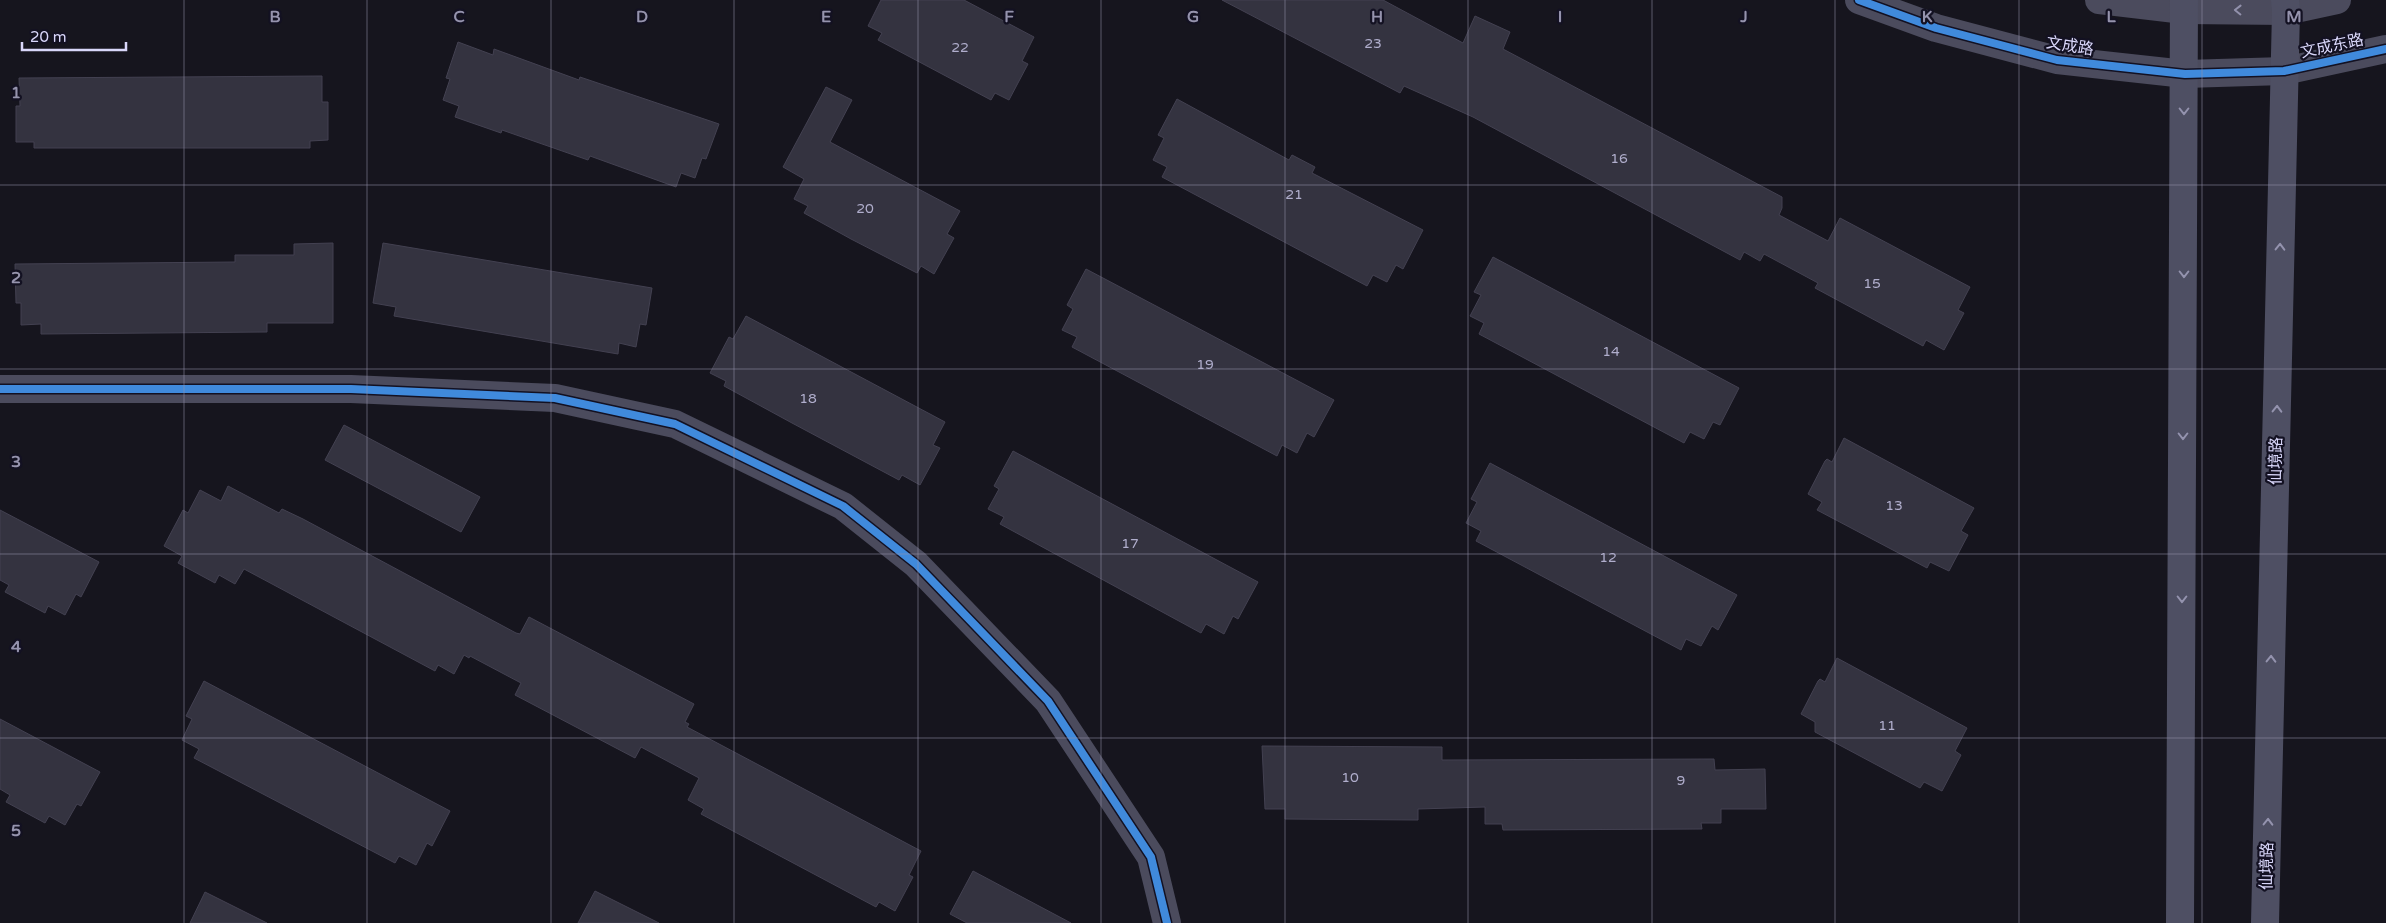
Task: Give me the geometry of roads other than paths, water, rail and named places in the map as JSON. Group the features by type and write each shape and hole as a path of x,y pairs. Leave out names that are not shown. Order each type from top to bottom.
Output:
{"main road":[{"path":"2180,923 2184,5"},
{"name":"仙境路","path":"2265,923 2286,5"}],"street":[{"name":"文成路","path":"1859,0 1936,28 2058,60 2184,74 2284,71"},
{"path":"2099,0 2184,5 2286,5 2337,0"},
{"name":"文成东路","path":"2284,71 2386,49"},
{"path":"0,389 350,388 535,397 554,398 675,424 843,506 916,564 1048,702 1150,857 1167,923"}]}
